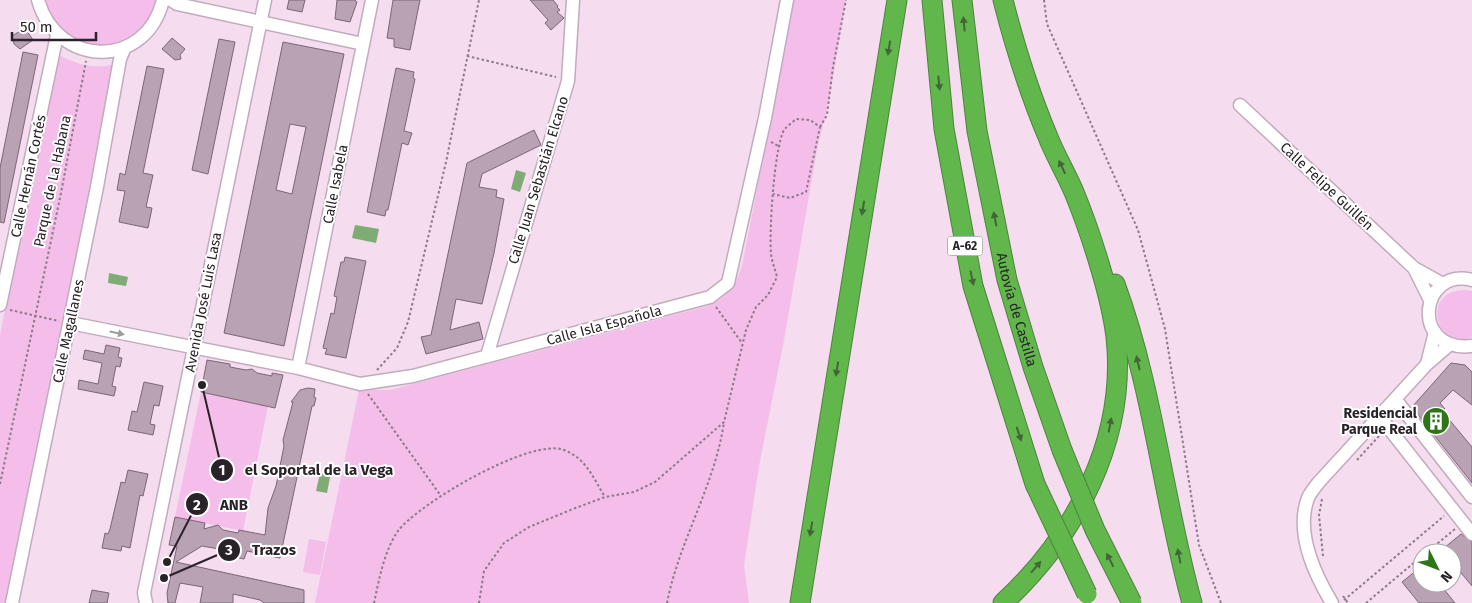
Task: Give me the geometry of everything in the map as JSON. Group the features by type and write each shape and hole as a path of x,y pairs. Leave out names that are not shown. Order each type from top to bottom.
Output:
{"highway":[{"path":"800,603 897,0"},
{"name":"A-62","path":"932,0 944,129 973,286 1035,484 1090,599"},
{"name":"Autovía de Castilla","path":"962,0 977,131 1007,280 1033,368 1062,450 1095,530 1132,603"},
{"path":"1003,0 1015,47 1048,138 1104,254 1128,320 1164,473 1180,561 1192,603"},
{"path":"1012,0 1015,47"},
{"path":"1003,603 1055,544 1079,508 1101,458 1113,411 1117,370 1116,336 1105,286 1074,193"}],"street":[{"path":"38,0 42,16 58,41 88,51 120,52 147,32 168,3 362,44"},
{"name":"Avenida José Luis Lasa","path":"146,603 144,592 264,0"},
{"name":"Calle Isabela","path":"298,368 372,0"},
{"name":"Calle Juan Sebastián Elcano","path":"487,356 568,81 573,0"},
{"name":"Calle Isla Española","path":"70,324 298,368 360,384 413,376 710,297 728,283 765,118 786,0"},
{"name":"Calle Hernán Cortés","path":"4,307 58,41"},
{"name":"Calle Magallanes","path":"12,603 70,324 120,52"},
{"name":"Calle Felipe Guillén","path":"1240,105 1414,268 1443,284"},
{"name":"Calle Felipe Guillén","path":"1414,268 1430,300"},
{"path":"1472,280 1454,280 1443,284 1430,300 1428,320 1434,332 1448,345 1472,346"},
{"path":"1427,364 1434,332"},
{"path":"1332,603 1318,580 1307,546 1306,509 1308,497 1319,482 1427,364 1448,345"},
{"path":"1395,399 1472,497"},
{"path":"1380,417 1472,534"}],"path":[{"path":"441,496 360,384 397,348 408,322 446,162 479,0"},
{"path":"773,194 790,198 806,192 818,144 820,127 827,115 833,67 846,0"},
{"path":"1044,0 1047,24 1138,230 1165,329 1199,545 1221,603"},
{"name":"Parque de La Habana","path":"0,484 61,193 88,51"},
{"path":"467,56 549,74 568,81"},
{"path":"667,603 670,586 703,500 722,438 742,343 756,307 768,294 777,277 772,255 771,225 780,144 785,130 796,120 810,120 820,127"},
{"path":"710,297 742,343"},
{"path":"4,307 70,324"},
{"path":"478,603 484,571 504,543 529,527 605,497 634,492 655,482 724,422"},
{"path":"1355,462 1388,427"},
{"path":"374,603 380,574 396,533 407,520 421,508 441,496 510,459 538,449 563,449 586,462 605,497"},
{"path":"1326,493 1322,498 1319,515 1326,564"},
{"path":"1345,600 1452,509"},
{"path":"1438,543 1462,522"},
{"path":"1366,603 1412,564"},
{"path":"1341,593 1348,603"}],"shaded area":[{"path":"43,0 158,0 145,27 127,41 104,47 81,44 53,23"},
{"path":"794,0 846,0 831,90 818,144 784,340 759,466 744,565 749,603 315,603 359,390 390,390 708,306 721,299 730,290 737,280 742,266"},
{"path":"57,54 85,65 108,66 115,64 5,603 0,603 0,335"},
{"path":"516,170 526,173 520,192 511,189"},
{"path":"355,225 379,229 376,243 352,238"},
{"path":"109,273 128,277 126,286 108,283"},
{"path":"1472,291 1472,337 1459,339 1449,336 1442,328 1438,319 1438,308 1442,299 1452,292"},
{"path":"201,392 268,406 243,531 175,517"},
{"path":"325,471 331,472 327,493 316,491 320,473 325,474"},
{"path":"309,539 326,542 320,575 303,572"}],"building":[{"path":"289,0 305,0 302,12 287,9"},
{"path":"337,0 355,0 357,2 350,22 335,19"},
{"path":"393,0 420,0 410,50 394,47 394,39 387,38"},
{"path":"530,0 553,0 560,10 557,12 564,18 551,30 545,23 548,20"},
{"path":"25,28 33,40 20,49 14,44 12,36"},
{"path":"172,38 185,49 180,55 181,59 175,60 162,49"},
{"path":"219,39 235,42 208,174 192,170"},
{"path":"283,42 344,54 284,346 224,333","holes":["290,124 306,127 292,194 276,190"]},
{"path":"23,52 38,55 4,223 0,222 0,168"},
{"path":"147,66 164,69 143,173 153,175 146,207 152,208 148,228 119,222 125,191 117,190 120,173 125,175"},
{"path":"396,68 414,72 413,78 415,79 404,131 412,133 408,145 402,143 388,210 386,210 385,216 367,212"},
{"path":"534,130 541,145 482,174 479,187 497,190 496,197 504,199 494,253 482,304 456,299 450,330 479,322 483,339 426,354 421,337 431,335 467,163"},
{"path":"345,257 366,261 346,358 325,354 327,349 323,348 331,313 334,314 337,297 334,296 341,262 344,262"},
{"path":"106,345 120,348 118,357 122,358 120,367 116,366 112,386 116,387 114,396 78,389 79,380 98,384 102,363 83,359 85,350 104,354"},
{"path":"207,360 230,364 230,367 246,370 252,369 257,373 272,376 272,373 283,375 275,408 201,392"},
{"name":"Residencial Parque Real","path":"1451,363 1465,365 1472,372 1472,405 1453,390 1440,403 1445,409 1442,411 1472,447 1472,483 1412,407"},
{"path":"144,382 163,386 159,406 154,405 150,424 155,425 153,435 128,430 132,411 137,412"},
{"path":"315,389 314,397 316,398 314,406 312,406 280,558 247,551 244,559 218,553 219,549 202,546 176,562 304,590 304,603 264,603 260,600 233,594 233,603 200,603 203,587 180,583 175,603 168,603 167,593 177,546 169,545 175,517 205,523 204,529 218,525 223,530 238,533 239,530 265,535 268,508 276,486 284,446 283,440 293,402 291,402 300,390"},
{"path":"128,470 148,474 143,496 140,495 130,548 122,546 121,551 102,548 105,533 108,534 110,529 121,482 125,483"},
{"path":"1461,534 1472,542 1472,586 1462,574 1462,543 1450,543"},
{"path":"1412,574 1412,593 1447,593 1455,603 1419,603 1402,582"},
{"path":"92,590 109,593 107,603 89,603"}],"place":[{"name":"el Soportal de la Vega","path":"202,385"},
{"name":"Residencial Parque Real","path":"1436,421"},
{"name":"ANB","path":"167,562"},
{"name":"Trazos","path":"164,578"}]}
